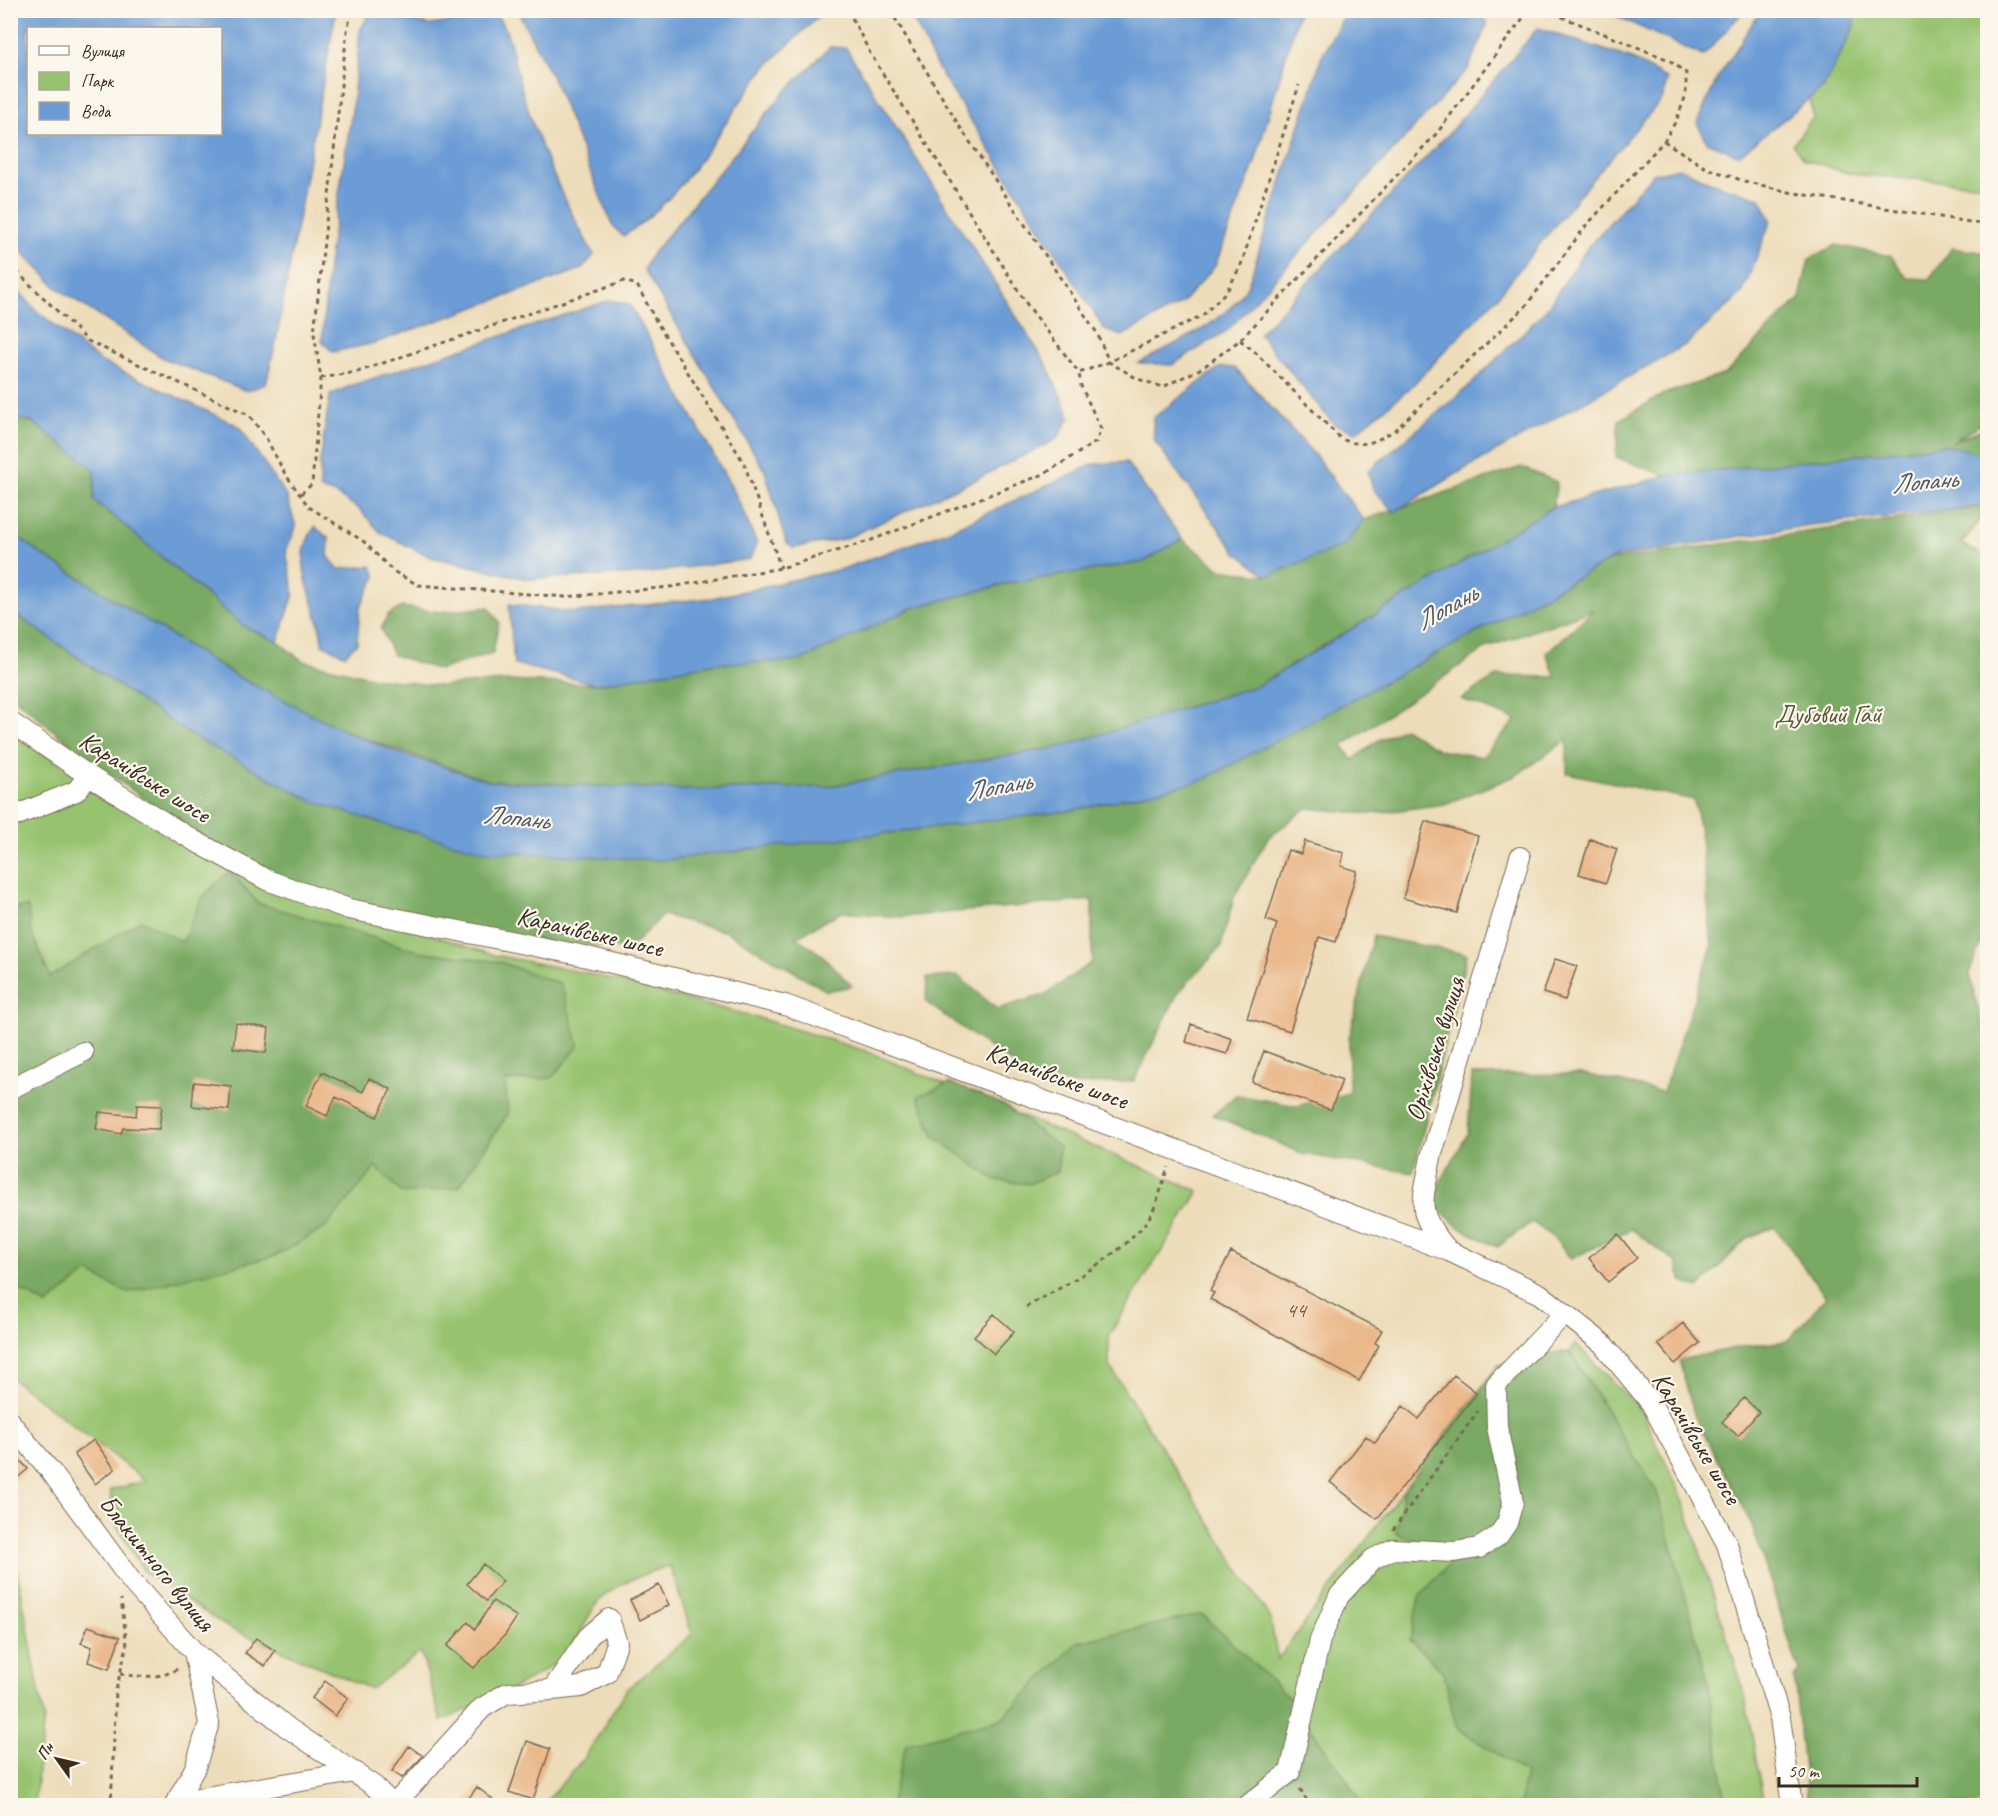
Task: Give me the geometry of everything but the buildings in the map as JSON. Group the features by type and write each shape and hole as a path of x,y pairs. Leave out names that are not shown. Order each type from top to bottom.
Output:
{"street":[{"name":"Карачівське шосе","path":"10,722 89,776 193,840 267,880 349,909 575,954 785,1005 1449,1251 1540,1294 1602,1343 1651,1403 1727,1544 1780,1718 1792,1806"},
{"path":"10,818 76,791 89,776"},
{"name":"Оріхівська вулиця","path":"1449,1251 1428,1228 1423,1207 1431,1156 1520,858"},
{"path":"10,1089 82,1052"},
{"path":"1247,1806 1290,1772 1320,1640 1339,1596 1373,1558 1393,1549 1454,1552 1479,1548 1498,1536 1507,1523 1513,1502 1497,1427 1496,1385 1564,1314"},
{"name":"Блакитного вулиця","path":"10,1422 52,1473 132,1582 194,1652 288,1728 355,1772 394,1805"},
{"path":"175,1804 195,1768 209,1723 194,1652"},
{"path":"394,1805 482,1708 507,1693 552,1690"},
{"path":"175,1804 355,1772"}],"path":[{"path":"301,494 312,484 321,378 314,333 341,86 352,10"},
{"path":"10,265 88,341 249,415 266,438 285,474 309,507 363,541 393,571 417,585 565,597 670,587 781,568 869,541 1044,474 1096,442 1101,429 1081,386 1079,373 1026,303 870,53 848,10"},
{"path":"890,10 970,143 1097,333 1109,362 1138,379 1162,387 1202,368 1240,340 1437,133 1529,10"},
{"path":"1240,340 1254,351 1341,439 1360,446 1394,431 1525,307 1585,227 1664,141 1676,121 1686,95 1686,73 1669,60 1545,10"},
{"path":"1079,373 1109,362 1203,315 1227,291 1241,265 1299,85"},
{"path":"1664,141 1706,168 1744,181 1789,192 1988,225"},
{"path":"321,378 357,372 624,281 637,285 656,321 744,463 781,568"},
{"path":"1026,1307 1065,1285 1124,1244 1147,1221 1176,1149"},
{"path":"1373,1558 1496,1385"},
{"path":"111,1806 116,1690 127,1646 120,1597"},
{"path":"120,1674 142,1678 171,1673 184,1665 194,1652"}],"green space":[{"path":"1798,11 1987,11 1987,185 1851,174 1804,159 1793,144 1813,118"},
{"path":"1836,245 1891,256 1907,278 1929,279 1952,248 1987,253 1987,420 1952,442 1987,427 1987,459 1947,445 1666,476 1616,457 1619,420 1664,394 1725,374 1800,298 1809,259"},
{"path":"14,419 31,421 95,470 94,500 244,626 278,642 303,661 375,678 439,686 506,681 596,684 716,663 799,661 912,608 1009,583 1143,562 1182,539 1221,569 1267,576 1345,545 1364,520 1521,467 1557,482 1553,507 1259,685 1064,746 825,787 687,790 489,781 349,733 236,676 42,555 11,532 10,422"},
{"name":"Дубовий Гай","path":"1987,506 1987,511 1962,544 1988,558 1988,925 1969,974 1988,1047 1987,1805 1808,1805 1794,1677 1799,1671 1752,1525 1695,1417 1679,1360 1740,1347 1787,1341 1826,1297 1775,1227 1747,1238 1699,1288 1682,1282 1676,1262 1631,1229 1571,1259 1556,1240 1532,1222 1497,1247 1458,1227 1430,1200 1468,1133 1472,1075 1584,1074 1663,1092 1712,946 1701,838 1694,800 1567,773 1567,740 1515,776 1445,804 1370,814 1307,808 1268,838 1234,897 1221,947 1178,993 1134,1081 1076,1085 1030,1076 926,1002 927,978 958,976 997,1009 1044,995 1092,962 1092,900 900,917 841,912 796,937 822,955 852,986 827,991 727,932 663,915 629,949 480,935 332,903 243,859 179,823 84,756 11,695 10,611 189,734 312,801 1069,811 1200,781 1611,560","holes":["1593,610 1546,653 1556,677 1497,676 1461,699 1516,720 1482,757 1439,750 1404,728 1377,741 1353,760 1342,746 1488,647"]},
{"path":"402,607 440,612 489,607 499,622 493,653 439,670 393,655 381,629 388,615"},
{"path":"10,732 230,871 494,955 586,973 762,1019 866,1051 1199,1191 1109,1335 1109,1365 1270,1618 1278,1659 1404,1489 1463,1544 1444,1659 1525,1773 1542,1805 543,1805 585,1757 627,1689 692,1634 670,1566 631,1580 603,1597 592,1610 566,1654 546,1670 502,1694 441,1721 421,1652 371,1689 229,1628 144,1572 114,1521 110,1490 146,1481 11,1378"},
{"path":"230,871 258,903 418,951 500,962 561,984 579,1046 552,1078 505,1081 508,1114 459,1187 403,1194 376,1167 325,1228 275,1256 127,1293 88,1272 47,1305 11,1285 10,908 28,907 31,931 50,977 141,920 183,942 202,897"},
{"path":"1373,936 1467,954 1413,1173 1303,1154 1213,1115 1236,1095 1297,1106 1349,1093 1349,1039"},
{"path":"950,1083 1004,1105 1059,1147 1058,1171 1029,1184 995,1180 934,1136 918,1096"},
{"path":"1575,1343 1641,1411 1683,1499 1744,1691 1764,1805 1710,1805 1570,1352"},
{"path":"1570,1352 1657,1492 1708,1681 1726,1805 1520,1805 1525,1773 1456,1727 1444,1673 1410,1640 1419,1597 1455,1557 1396,1533 1404,1489 1499,1365 1545,1353"},
{"path":"10,1529 44,1718 34,1805 11,1805"},
{"path":"1202,1614 1292,1701 1364,1805 890,1806 906,1744 1001,1719 1078,1642"}],"water":[{"path":"11,10 336,11 276,341 266,384 247,391 163,358 57,288 11,240"},
{"path":"1761,10 1854,11 1855,25 1823,88 1739,155 1708,143 1697,123 1717,79"},
{"path":"518,11 819,11 818,17 762,72 683,182 645,220 623,236 612,225 556,86"},
{"path":"912,11 1299,11 1255,162 1215,266 1182,303 1122,336 1105,330 938,69 913,19"},
{"path":"1347,11 1477,11 1488,23 1468,69 1228,330 1172,365 1139,363 1200,331 1214,321 1227,311 1248,285 1323,53"},
{"path":"1596,11 1744,11 1703,56 1614,15"},
{"path":"496,15 506,31 521,87 544,152 572,215 594,255 582,269 375,343 333,352 322,342 328,265 352,110 360,30 368,16 392,17 430,25"},
{"path":"1538,28 1632,59 1667,79 1663,98 1589,183 1498,296 1408,390 1356,432 1334,424 1259,334 1450,132"},
{"path":"830,47 846,48 1047,365 1070,417 1057,439 977,479 844,539 793,548 786,542 765,471 644,270 650,257 781,96"},
{"path":"1680,168 1712,183 1760,198 1771,220 1743,292 1687,344 1463,470 1394,512 1373,489 1368,471 1468,387 1545,311 1588,247 1653,174"},
{"path":"11,283 38,312 100,361 239,426 287,497 296,527 286,551 294,594 278,642 244,626 94,500 95,470 31,421 15,419 11,422"},
{"path":"610,300 630,305 736,495 757,544 750,559 641,574 528,579 431,557 381,533 359,509 335,494 320,489 320,462 330,395 350,386"},
{"path":"1220,367 1235,368 1314,454 1364,520 1345,545 1267,576 1236,552 1154,440 1153,418"},
{"name":"Лопань","path":"1947,445 1987,455 1987,506 1809,525 1616,557 1201,781 1069,811 662,860 485,851 390,826 312,801 189,734 11,611 11,532 42,555 236,676 349,733 400,753 489,781 687,790 825,787 1064,746 1259,685 1553,507 1666,476"},
{"path":"1126,462 1182,539 1143,562 1009,583 912,608 799,661 716,663 596,684 514,664 509,604 576,612 712,598 842,569 953,529 1094,464"},
{"path":"315,527 329,538 328,556 338,569 372,566 376,577 360,607 357,643 345,655 322,644 307,585 304,556 307,542"}]}
